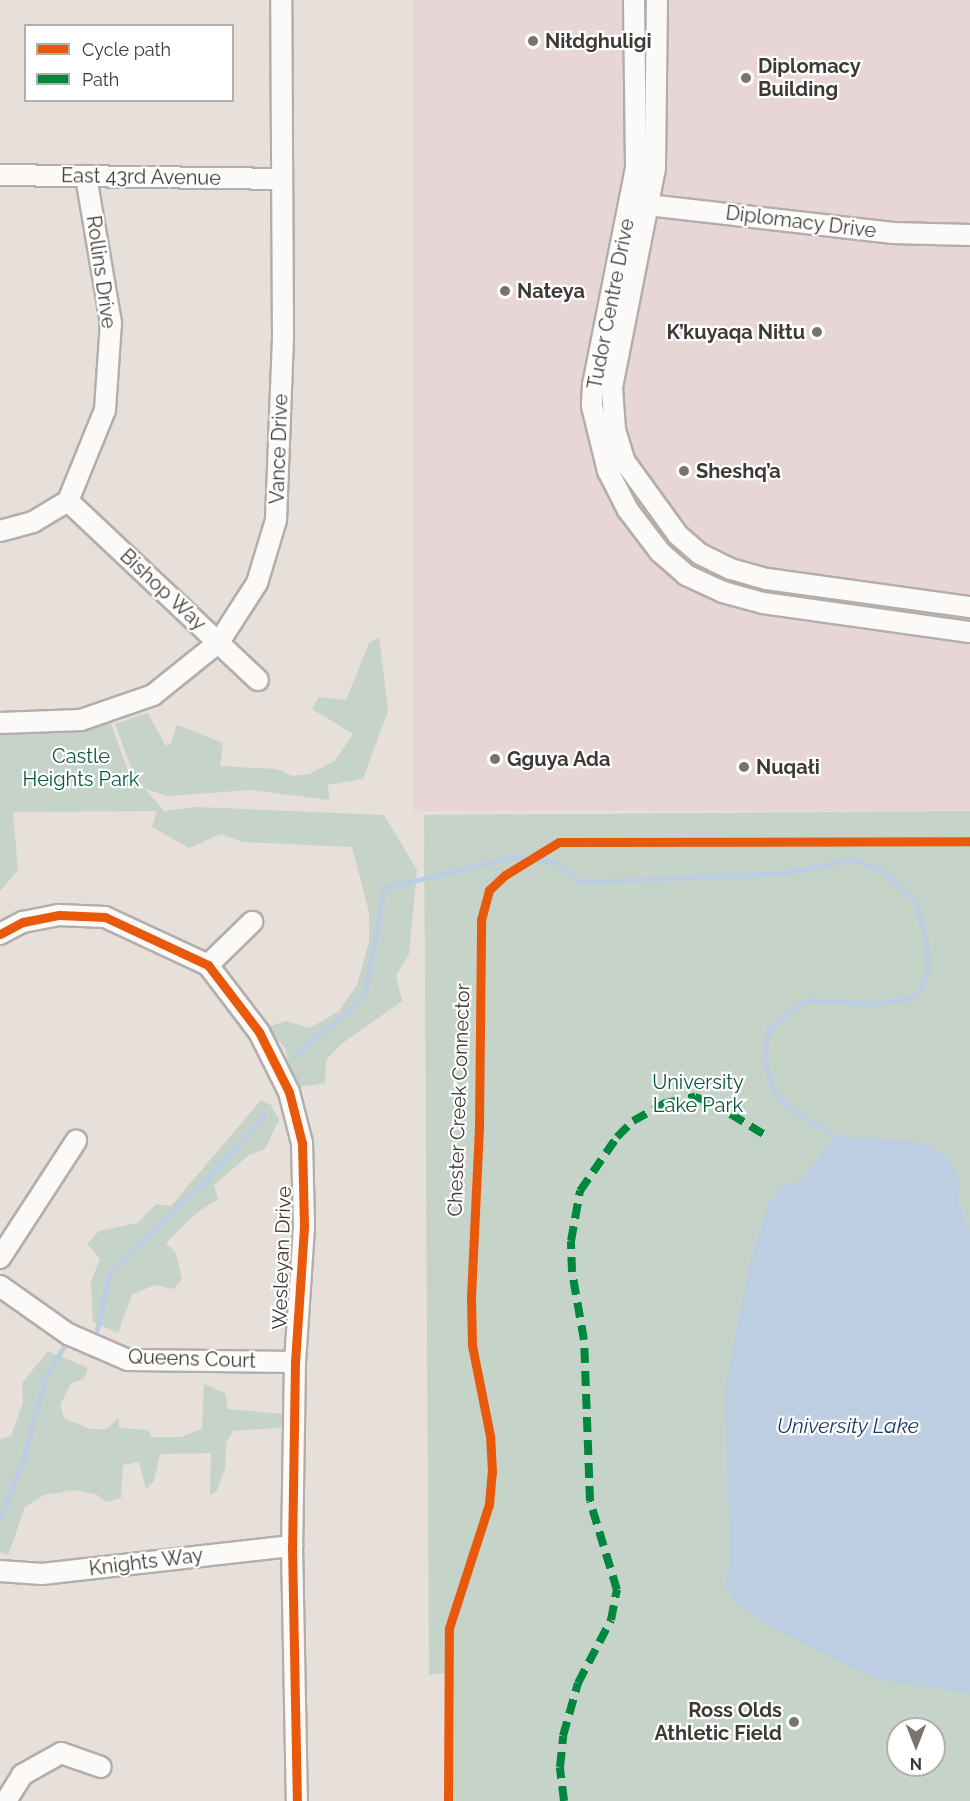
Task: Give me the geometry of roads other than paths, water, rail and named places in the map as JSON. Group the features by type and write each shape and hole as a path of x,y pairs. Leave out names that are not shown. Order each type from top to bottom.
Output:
{"street":[{"name":"Vance Drive","path":"0,723 81,720 108,714 153,694 219,642 256,583 276,520 283,334 281,0"},
{"name":"Tudor Centre Drive","path":"634,0 636,168 641,205 614,364 612,405 625,462 676,533 700,554 731,569 767,579 970,607"},
{"name":"Tudor Centre Drive","path":"657,0 655,168 641,205 594,378 592,406 608,471 628,510 658,549 686,575 723,592 763,603 970,632"},
{"name":"East 43rd Avenue","path":"0,175 282,179"},
{"name":"Rollins Drive","path":"68,501 105,411 111,323 86,176"},
{"name":"Diplomacy Drive","path":"641,205 927,236 970,235"},
{"path":"0,531 33,522 68,501"},
{"name":"Bishop Way","path":"68,501 258,680"},
{"name":"Wesleyan Drive","path":"0,934 22,922 59,915 105,917 208,965 259,1032 289,1092 302,1143 304,1227 295,1362 292,1546 297,1801"},
{"path":"208,965 252,922"},
{"path":"0,1258 76,1141"},
{"name":"Queens Court","path":"0,1286 68,1334 128,1360 295,1362"},
{"name":"Knights Way","path":"0,1571 42,1575 292,1546"},
{"path":"6,1801 22,1775 61,1753 101,1767"}],"water":[{"name":"University Lake","path":"835,1136 913,1141 930,1146 949,1159 961,1180 958,1202 970,1232 970,1694 881,1680 846,1665 762,1622 733,1599 725,1587 730,1557 725,1388 749,1265 769,1202 782,1185 799,1182"}],"waterway":[{"path":"294,1055 349,1011 365,993 384,888 513,857 555,862 582,882 786,873 852,859 883,871 916,902 927,943 928,972 921,989 910,999 877,1004 805,1001 769,1030 764,1057 773,1089 789,1107 835,1136"},
{"path":"97,1330 110,1271 206,1181 264,1115"},
{"path":"0,1520 24,1457 45,1378 65,1345"}],"place":[{"name":"Niłdghuligi","path":"533,41"},
{"name":"Diplomacy Building","path":"746,78"},
{"name":"Nateya","path":"505,291"},
{"name":"K’kuyaqa Niłtu","path":"817,332"},
{"name":"Sheshq’a","path":"684,471"},
{"name":"Gguya Ada","path":"495,759"},
{"name":"Nuqałi","path":"744,767"},
{"name":"Ross Olds Athletic Field","path":"794,1722"}],"park label":[{"name":"Castle Heights Park","path":"81,768"},
{"name":"University Lake Park","path":"698,1094"}]}
